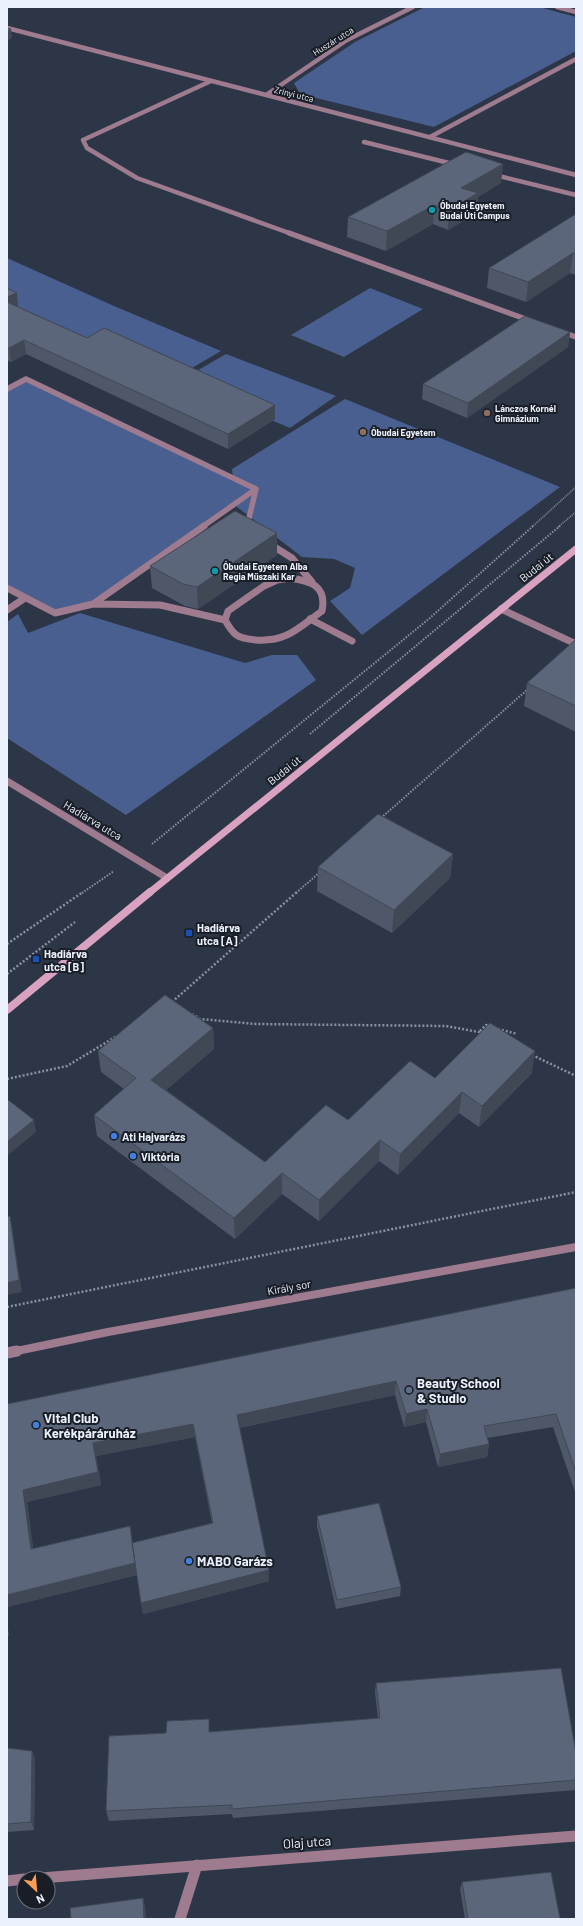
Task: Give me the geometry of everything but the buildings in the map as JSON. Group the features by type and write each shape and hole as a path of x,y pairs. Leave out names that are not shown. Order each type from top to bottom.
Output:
{"main road":[{"name":"Budai út","path":"7,1010 167,878 576,549"}],"street":[{"name":"Huszár utca","path":"266,95 347,40 413,7"},
{"path":"557,7 576,12"},
{"name":"Zrínyi utca","path":"7,28 576,175"},
{"path":"430,137 576,59"},
{"path":"211,81 83,140 87,148 137,178 539,324"},
{"path":"364,142 462,166"},
{"path":"485,172 576,195"},
{"path":"554,329 576,338"},
{"path":"7,390 26,379 256,489"},
{"path":"253,533 248,522 256,489"},
{"path":"93,604 256,489"},
{"path":"7,588 55,613 93,604 160,605 225,620 233,634 245,639 271,641 285,637 322,611 324,602 322,594 292,558 259,537"},
{"path":"225,620 228,611 264,586 277,580 290,578 305,580 315,585"},
{"path":"7,610 25,598"},
{"path":"501,609 576,644"},
{"path":"310,619 352,641"},
{"name":"Hadiárva utca","path":"7,781 135,857 167,878"},
{"name":"Király sor","path":"7,1353 108,1332 576,1247"},
{"name":"Olaj utca","path":"56,1877 576,1836"},
{"path":"180,1919 197,1865"}],"path":[{"path":"7,944 135,857 430,618 576,487"},
{"path":"308,735 576,512"},
{"path":"381,819 529,688"},
{"path":"166,1006 173,1002 321,871"},
{"path":"7,974 82,918"},
{"path":"173,1002 180,1006"},
{"path":"186,1010 200,1018 256,1024 446,1026 480,1031 487,1034"},
{"path":"480,1031 486,1025 517,1034"},
{"path":"7,1079 67,1066 120,1034"},
{"path":"528,1053 576,1076"},
{"path":"7,1307 576,1192"}],"shaded area":[{"path":"425,7 539,7 576,17 576,51 434,127 300,94 294,83 355,42"},
{"path":"7,258 114,306 221,351 173,379 66,332 7,302"},
{"path":"370,288 423,309 344,357 291,335"},
{"path":"226,354 336,396 290,428 179,381"},
{"path":"26,379 233,477 232,469 345,399 560,487 362,635 330,601 350,588 355,568 334,559 302,557 237,507 236,502 93,604 55,613 7,588 7,389"},
{"path":"80,613 245,663 272,655 297,655 316,680 126,815 7,738 7,622 18,614 28,633"}],"place":[{"name":"Óbudai Egyetem Budai Úti Campus","path":"432,210"},
{"name":"Lánczos Kornél Gimnázium","path":"487,413"},
{"name":"Óbudai Egyetem","path":"363,432"},
{"name":"Óbudai Egyetem Alba Regia Műszaki Kar","path":"215,571"},
{"name":"Hadiárva utca [A]","path":"189,933"},
{"name":"Hadiárva utca [B]","path":"36,959"},
{"name":"Ati Hajvarázs","path":"114,1136"},
{"name":"Viktória","path":"133,1156"},
{"name":"Beauty School & Studio","path":"409,1390"},
{"name":"Vital Club Kerékpáráruház","path":"36,1425"},
{"name":"MABO Garázs","path":"189,1561"}]}
